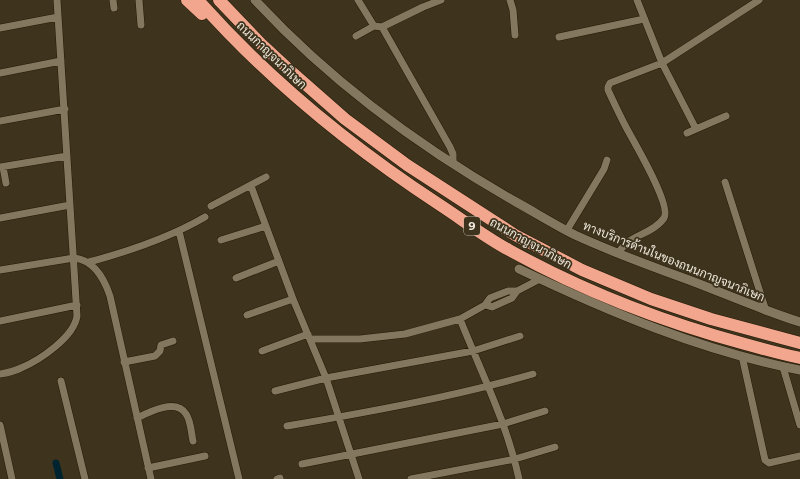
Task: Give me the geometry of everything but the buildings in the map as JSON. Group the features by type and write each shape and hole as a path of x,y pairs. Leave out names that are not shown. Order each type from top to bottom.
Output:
{"highway":[{"path":"187,0 252,56"},
{"name":"ถนนกาญจนาภิเษก","path":"198,0 252,56 308,108 369,157 422,194 508,250 578,284 645,313 708,334 800,358"},
{"name":"ถนนกาญจนาภิเษก","path":"219,0 257,40 345,119 407,165 515,235 582,270 651,299 711,319 800,343"},
{"path":"229,0 287,68"}],"main road":[{"name":"ทางบริการด้านในของถนนกาญจนาภิเษก","path":"255,0 286,31 349,88 420,142 495,190 567,230 617,253 766,311 800,322"},
{"path":"519,269 657,329 742,356 800,370"}],"street":[{"path":"0,374 20,369 35,362 63,339 73,329 76,323 77,305 57,0"},
{"path":"139,0 141,25"},
{"path":"358,0 374,26"},
{"path":"356,36 374,26 382,27 421,3 441,0"},
{"path":"510,0 513,10 515,35"},
{"path":"638,0 662,63 696,129"},
{"path":"617,253 628,242 652,228 663,219 666,212 650,171 608,90 610,83 662,63 759,0"},
{"path":"0,28 58,17"},
{"path":"559,36 644,19"},
{"path":"382,27 447,141 453,154 453,164"},
{"path":"0,73 61,61"},
{"path":"0,122 65,109"},
{"path":"687,133 726,116"},
{"path":"6,183 2,167 67,156"},
{"path":"567,230 604,169 607,160"},
{"path":"211,206 266,177"},
{"path":"725,182 766,311"},
{"path":"251,186 293,299 326,378 359,479"},
{"path":"0,218 70,205"},
{"path":"90,262 145,245 179,232 205,217"},
{"path":"221,240 266,226"},
{"path":"179,232 239,479"},
{"path":"0,270 80,258 90,262 103,278 107,286 150,479"},
{"path":"236,278 279,261"},
{"path":"262,351 309,336 371,339 405,334 460,319 485,305 490,298 508,291 517,291 540,279"},
{"path":"247,315 293,299"},
{"path":"0,321 77,305"},
{"path":"460,319 489,386 515,459 519,479"},
{"path":"275,391 326,378 473,351 520,336"},
{"path":"124,362 155,356 160,351 161,345 173,341"},
{"path":"742,356 766,460 769,463 800,456"},
{"path":"783,367 800,425"},
{"path":"287,426 339,417 489,386 533,374"},
{"path":"61,381 85,479"},
{"path":"137,418 167,406 184,411 190,422 193,441"},
{"path":"302,464 503,424 545,411"},
{"path":"0,425 12,479"},
{"path":"411,479 515,459 555,447"},
{"path":"148,468 205,456"}],"waterway":[{"path":"56,463 60,479"}]}
